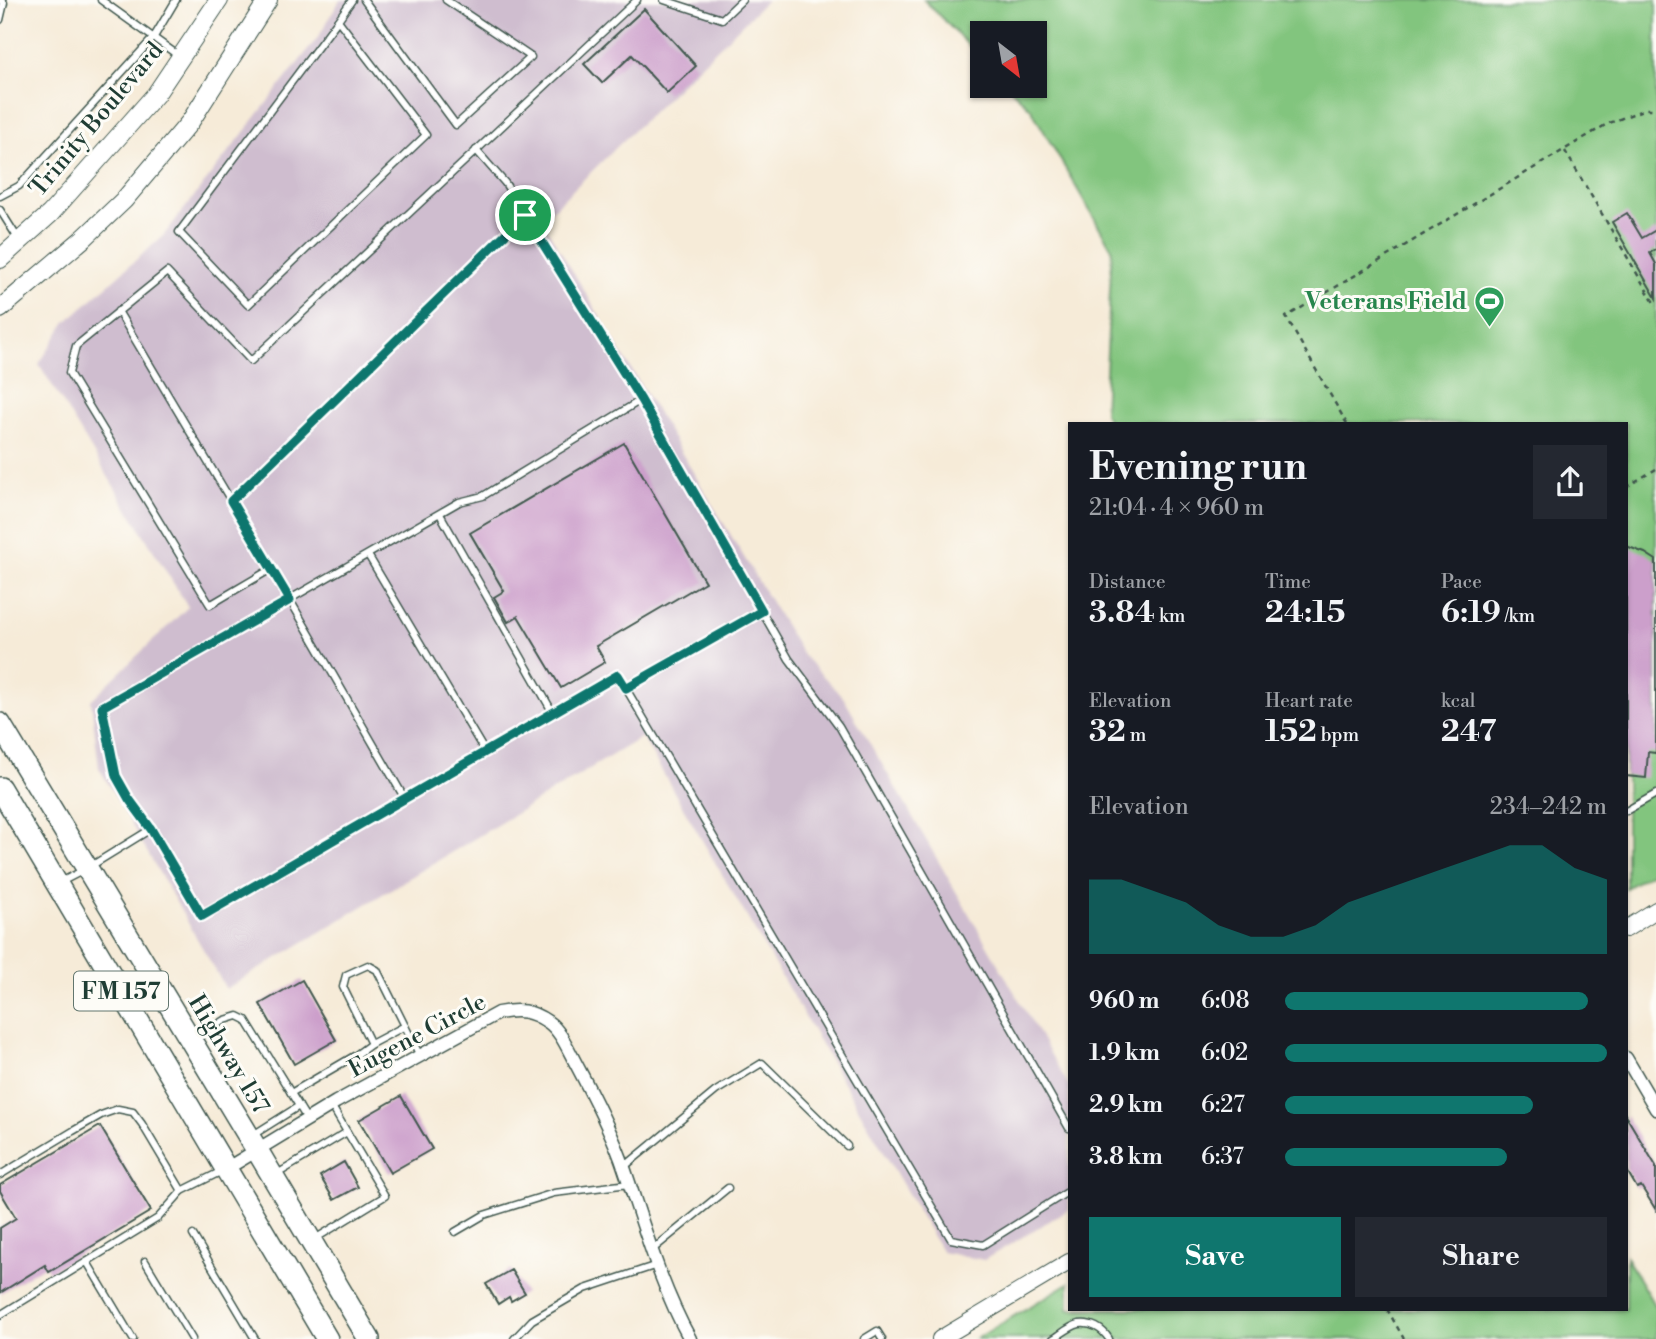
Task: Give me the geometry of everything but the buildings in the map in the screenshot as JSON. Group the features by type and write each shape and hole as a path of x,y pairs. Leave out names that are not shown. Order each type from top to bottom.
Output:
{"main road":[{"name":"Trinity Boulevard","path":"0,259 50,215 156,94 219,0"},
{"path":"0,309 84,238 124,200 190,122 268,0"},
{"name":"Highway 157","path":"0,724 369,1339"},
{"name":"FM 157","path":"0,788 327,1339"}],"street":[{"path":"1628,928 1656,911"},
{"name":"Eugene Circle","path":"226,1169 253,1143 307,1119 498,1013 516,1009 530,1013 550,1023 585,1081 624,1167 657,1265 690,1339"},
{"path":"1628,1061 1656,1109"},
{"path":"940,1339 1068,1263"}],"lane":[{"path":"0,20 4,3 1,0"},
{"path":"101,0 181,57"},
{"path":"0,196 19,186 154,37 176,0"},
{"path":"338,20 426,135 248,305 179,232 352,0"},
{"path":"364,0 456,125 531,57 446,0"},
{"path":"271,569 210,605 69,373 76,346 167,272 251,360 636,0"},
{"path":"664,0 722,19 741,0"},
{"path":"476,150 505,183 641,400 789,659 839,726 1068,1126"},
{"path":"0,210 20,242"},
{"path":"231,501 525,215"},
{"path":"118,311 405,799"},
{"path":"641,400 483,496 459,502 102,707 116,776 202,916 618,675 951,1239 983,1245 1068,1192"},
{"path":"439,514 553,713"},
{"path":"368,555 485,752"},
{"path":"626,688 762,611"},
{"path":"1628,810 1656,794"},
{"path":"57,884 151,829"},
{"path":"371,1044 343,987 346,975 368,965 377,970 420,1056"},
{"path":"191,1041 225,1020 238,1016 246,1020 307,1119"},
{"path":"291,1093 405,1026"},
{"path":"624,1167 716,1091 762,1063 847,1146"},
{"path":"311,1241 385,1196 331,1105"},
{"path":"253,1143 299,1106"},
{"path":"0,1175 101,1115 118,1109 133,1112 182,1191"},
{"path":"273,1176 347,1132"},
{"path":"0,1315 158,1218 182,1191 226,1169"},
{"path":"455,1232 484,1215 554,1193 629,1184"},
{"path":"652,1250 728,1188"},
{"path":"192,1235 255,1339"},
{"path":"145,1261 192,1339"},
{"path":"87,1262 133,1339"},
{"path":"514,1339 532,1320 585,1289 657,1265"},
{"path":"1053,1339 1079,1324 1100,1329 1109,1339"},
{"path":"864,1339 877,1331 882,1339"}],"path":[{"path":"1346,422 1286,317 1607,124 1645,109 1656,110"},
{"path":"1564,150 1656,306"},
{"path":"1628,486 1655,469"},
{"path":"1388,1311 1404,1339"}],"shaded area":[{"path":"340,0 767,0 542,220 802,654 843,697 1068,1084 1068,1210 984,1260 942,1252 642,737 226,989 99,768 91,700 188,607 39,364 65,323 164,235 319,36"}],"green space":[{"path":"924,0 1656,0 1656,870 1628,887 1628,422 1109,422 1104,413 1112,249 1031,109 1020,98 1047,98 1047,21 970,21 970,47"},
{"path":"1628,1260 1656,1308 1656,1339 976,1339 1068,1284 1068,1311 1628,1311"}],"place":[{"name":"Veterans Field","path":"1490,328"}],"route":[{"path":"525,215 641,400 762,611 626,688 618,675 202,916 116,776 102,707 290,600 231,501 525,215"}]}
